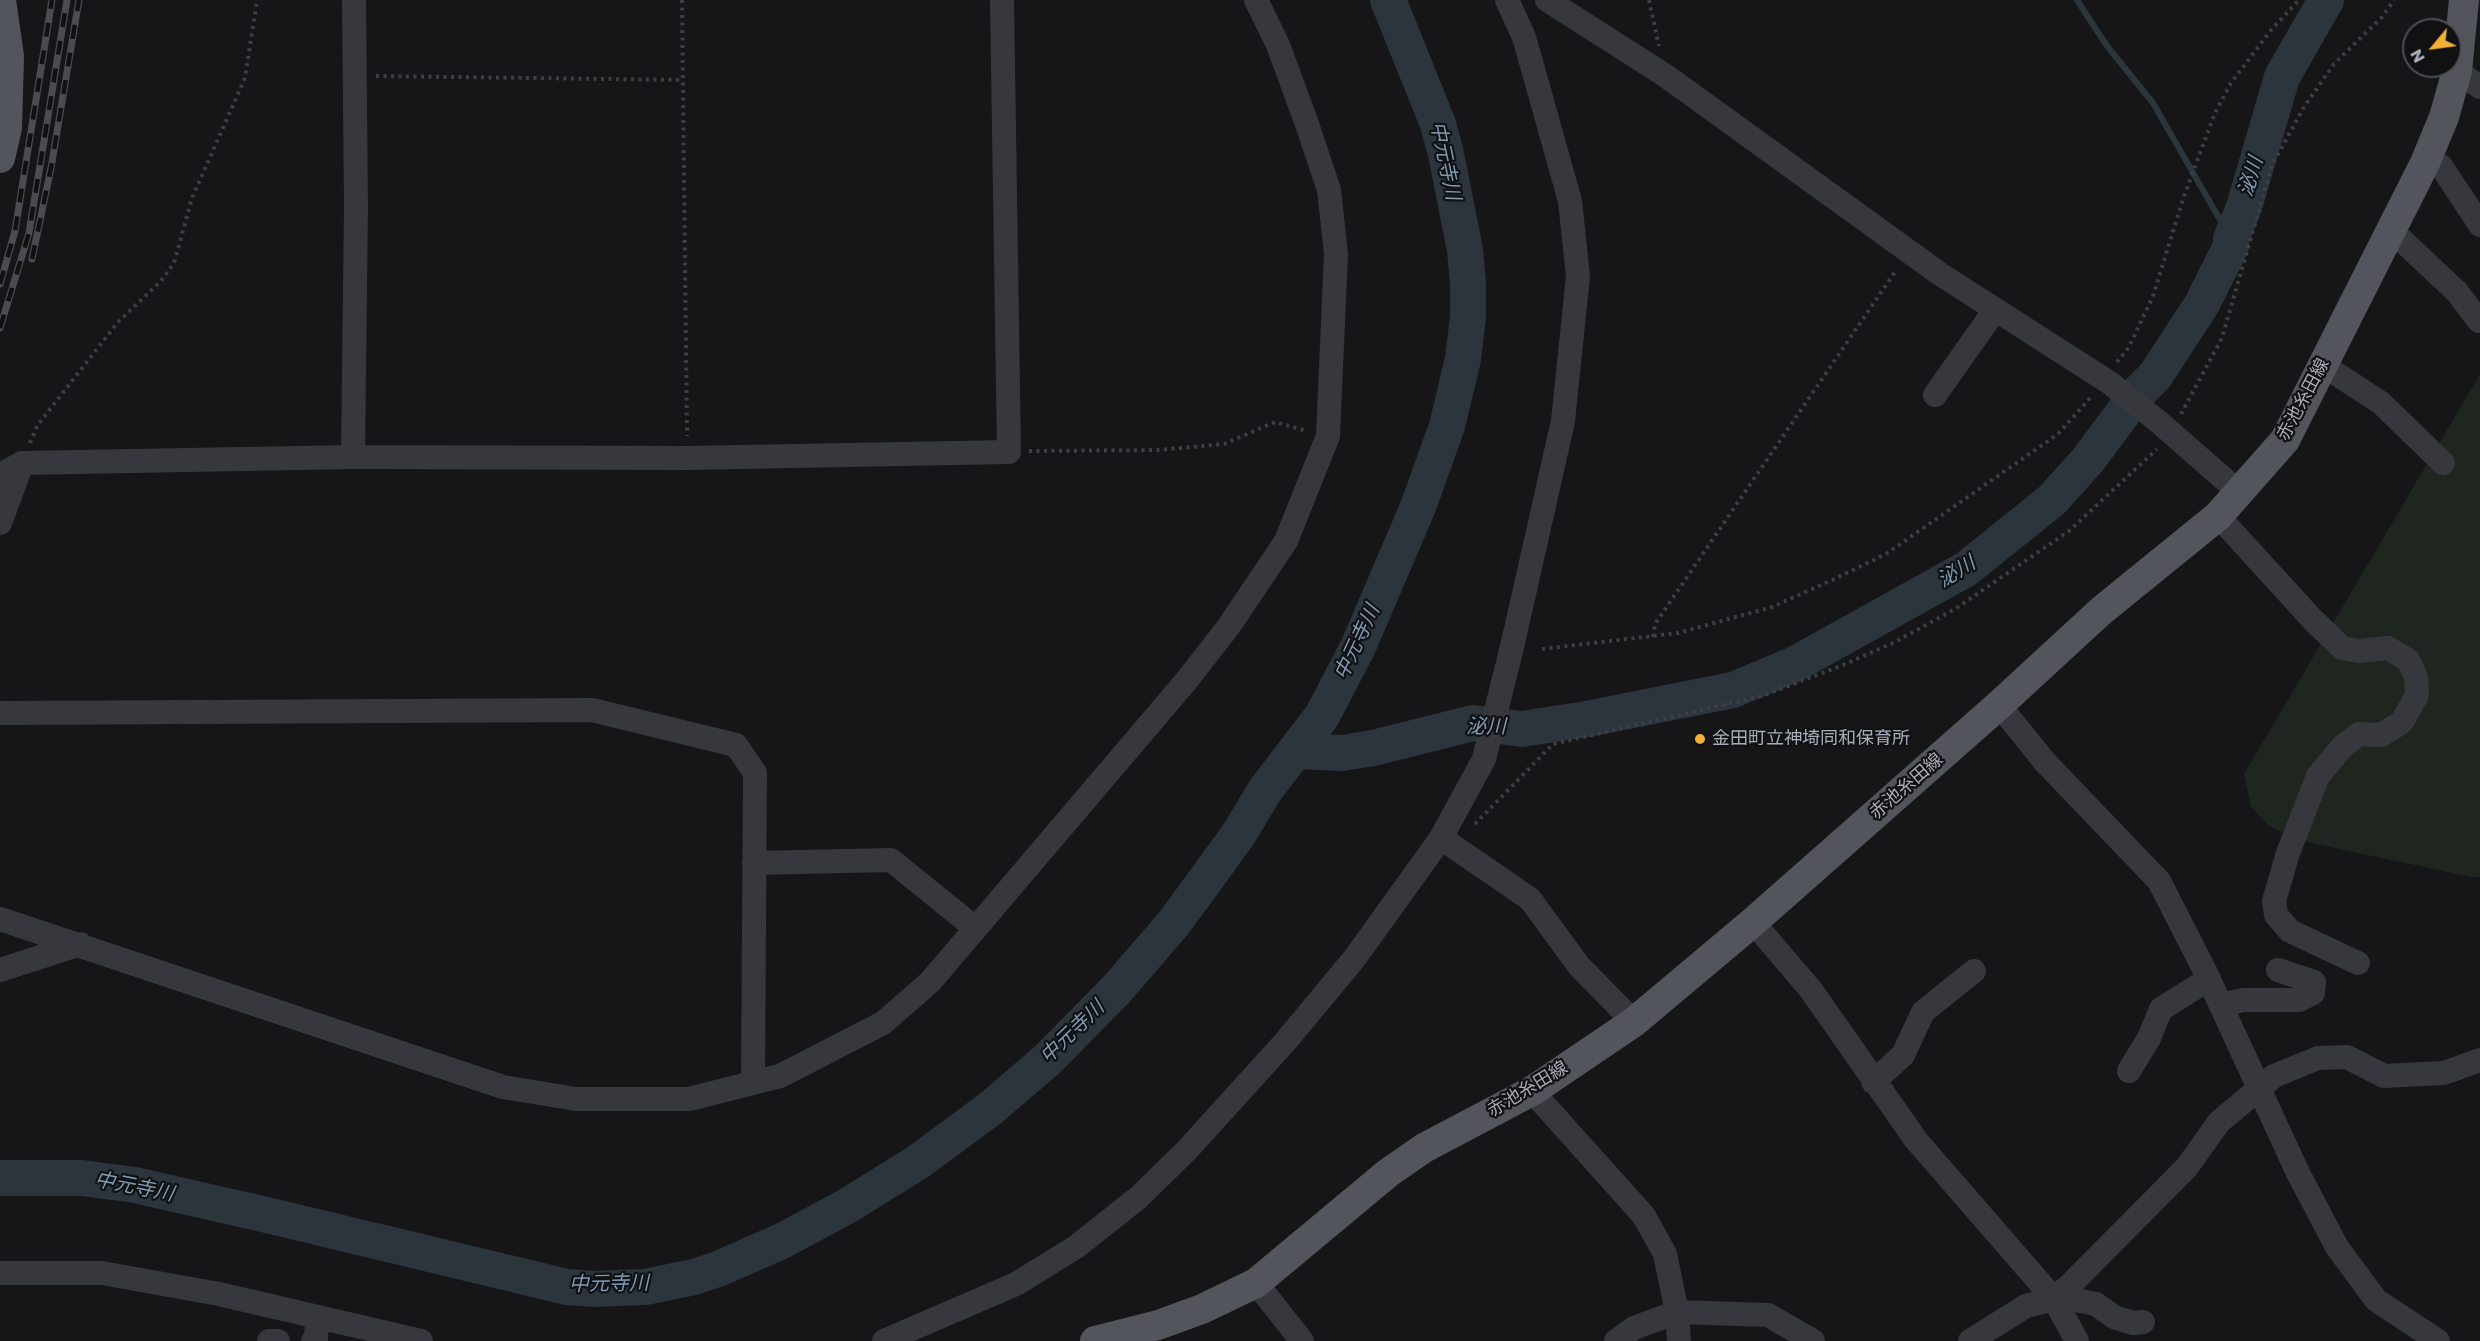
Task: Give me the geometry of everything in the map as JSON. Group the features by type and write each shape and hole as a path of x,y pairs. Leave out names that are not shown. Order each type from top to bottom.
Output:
{"main road":[{"path":"0,158 7,128 9,56 1,0"},
{"name":"赤池糸田線","path":"1095,1341 1158,1325 1202,1309 1256,1283 1388,1173 1424,1148 1532,1091 1634,1022 1753,922 2000,705 2101,611 2218,516 2285,440 2427,158 2444,117 2468,79 2469,1"}],"street":[{"path":"353,457 354,0"},
{"path":"0,475 22,463 353,457 687,458 1009,452 1002,0"},
{"path":"0,919 503,1087 576,1099 689,1099 780,1076 883,1023 930,982 1188,680 1229,626 1286,541 1328,436 1336,254 1329,190 1286,68 1256,0"},
{"path":"885,1341 1016,1284 1076,1247 1139,1197 1187,1150 1285,1042 1447,842 1484,759 1512,647 1563,422 1578,276 1570,201 1524,37 1507,0"},
{"path":"1547,0 1666,76 1909,252 2107,381 2167,428 2240,493"},
{"path":"2427,158 2442,166 2480,225"},
{"path":"2391,230 2457,292 2479,321"},
{"path":"1935,395 1995,310"},
{"path":"2323,364 2381,403 2443,463"},
{"path":"0,523 22,463"},
{"path":"2218,516 2313,620 2342,648 2359,651 2388,648 2408,660 2416,676 2417,695 2402,722 2381,735 2359,734 2343,746 2318,776 2288,853 2274,901 2276,915 2290,931 2358,963"},
{"path":"2000,705 2045,762 2159,881 2209,979 2298,1173 2337,1248 2376,1300 2438,1341"},
{"path":"0,713 592,710 736,745 755,773 753,1082"},
{"path":"1447,842 1530,899 1579,966 1634,1022"},
{"path":"754,864 891,860 975,928"},
{"path":"1753,922 1811,990 1873,1082 1916,1140 2059,1295 2077,1341"},
{"path":"0,970 80,944"},
{"path":"2221,1005 2243,1000 2299,1000 2313,993 2314,982 2278,970"},
{"path":"1873,1082 1903,1055 1923,1012 1974,971"},
{"path":"2128,1071 2149,1038 2161,1009 2209,979"},
{"path":"1970,1341 2026,1306 2059,1295 2187,1167 2219,1122 2274,1076 2318,1058 2347,1057 2384,1076 2444,1073 2480,1060"},
{"path":"1532,1091 1644,1216 1665,1254 1677,1312 1679,1341"},
{"path":"0,1273 102,1273 219,1294 421,1341"},
{"path":"1256,1283 1302,1341"},
{"path":"2059,1295 2096,1304 2114,1317 2133,1323 2143,1322"},
{"path":"1616,1341 1634,1328 1677,1312 1768,1315 1813,1341"},
{"path":"313,1341 317,1317"},
{"path":"269,1341 278,1341"}],"path":[{"path":"22,463 37,426 118,322 161,281 174,263 192,198 245,78 257,0"},
{"path":"682,0 687,458"},
{"path":"1649,0 1666,76"},
{"path":"1542,649 1678,633 1772,607 1886,554 2058,434 2107,381 2129,347 2153,296 2184,196 2215,113 2237,75 2271,30 2299,0"},
{"path":"1447,842 1553,744 1762,696 1844,665 1895,642 1955,609 2069,531 2167,428 2222,338 2272,165 2304,107 2334,64 2382,17 2394,0"},
{"path":"355,76 683,80"},
{"path":"1653,637 1655,624 1909,252"},
{"path":"1009,452 1159,450 1224,444 1275,422 1328,436"}],"shaded area":[{"path":"2480,374 2480,877 2471,877 2297,840 2269,826 2251,807 2244,774"}],"waterway":[{"name":"中元寺川","path":"0,1178 82,1178 135,1185 567,1287 594,1289 645,1287 694,1277 718,1269 782,1241 847,1206 918,1162 991,1108 1048,1059 1116,990 1173,924 1238,835 1266,789 1322,716 1358,647 1418,507 1447,426 1463,359 1468,317 1468,283 1465,250 1438,124 1388,0"},
{"path":"2077,0 2107,46 2153,103 2231,239"},
{"name":"泌川","path":"1296,751 1342,753 1373,748 1473,723 1522,729 1587,719 1733,690 1795,664 1966,569 2052,500 2088,460 2137,394 2155,376 2202,304 2231,246 2231,239 2244,207 2282,77 2326,0"}],"railway":[{"path":"0,284 15,231 52,0"},
{"path":"0,328 29,233 67,0"},
{"path":"32,259 51,168 79,0"}],"place":[{"name":"金田町立神埼同和保育所","path":"1700,739"}]}
